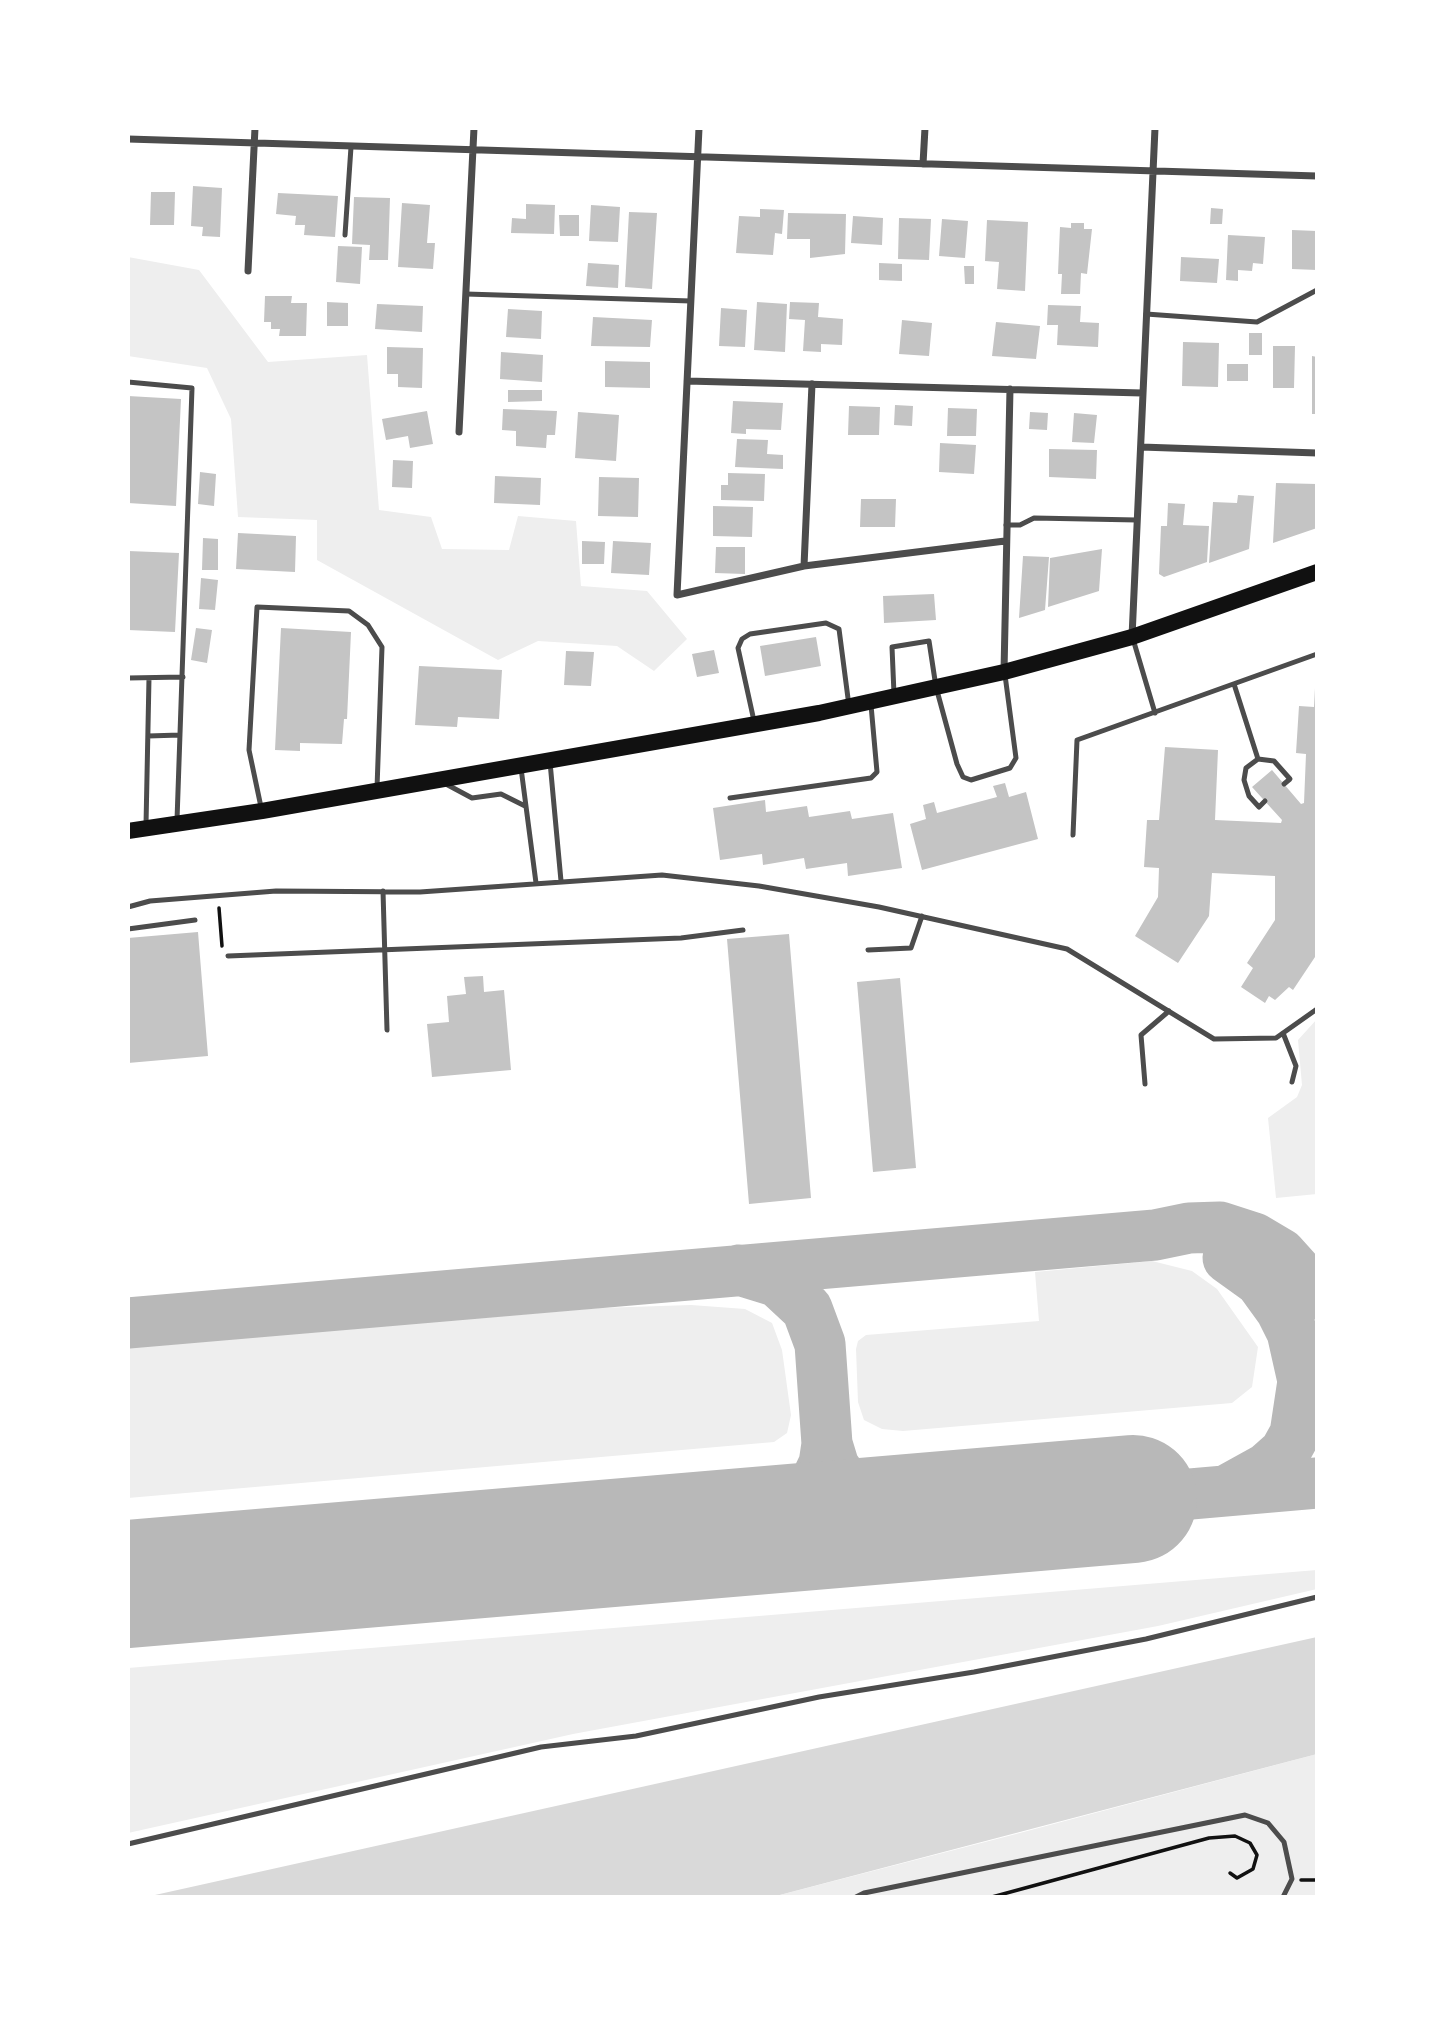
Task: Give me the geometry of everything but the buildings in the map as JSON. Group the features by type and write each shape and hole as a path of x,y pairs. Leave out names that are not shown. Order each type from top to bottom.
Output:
{"main road":[{"path":"128,831 262,811 550,761 871,702 1004,672 1132,637 1317,572"}],"street":[{"path":"248,271 255,128"},
{"path":"458,432 474,128"},
{"path":"699,128 677,595 804,566 1005,541"},
{"path":"923,164 925,128"},
{"path":"1132,637 1155,128"},
{"path":"128,139 1317,176"},
{"path":"687,381 1142,393"},
{"path":"804,566 812,384"},
{"path":"1004,672 1010,389"},
{"path":"1141,447 1317,453"}],"lane":[{"path":"345,235 351,146"},
{"path":"1146,314 1257,322 1317,290"},
{"path":"466,294 691,301"},
{"path":"128,382 192,388 177,824"},
{"path":"1006,525 1020,525 1034,518 1138,520"},
{"path":"262,811 249,750 257,607 349,611 368,625 382,647 377,791"},
{"path":"755,724 738,648 742,639 750,634 826,623 839,629 849,706"},
{"path":"1132,637 1154,713"},
{"path":"895,696 892,647 929,640 936,687 963,777 971,780 987,777 1010,768 1016,758 1004,672"},
{"path":"1073,835 1077,740 1317,654"},
{"path":"128,678 183,677"},
{"path":"146,828 149,678"},
{"path":"1234,684 1258,759"},
{"path":"730,798 871,778 877,772 871,702"},
{"path":"148,736 180,735"},
{"path":"1265,802 1259,807 1249,796 1244,780 1246,768 1258,759 1274,761 1290,779 1284,784"},
{"path":"550,761 561,881"},
{"path":"520,766 537,883"},
{"path":"438,780 472,798 501,794 526,806"},
{"path":"128,907 150,901 276,891 383,891 662,875 759,886 922,916 1068,949 1214,1039 1276,1038 1317,1009"},
{"path":"383,891 387,1030"},
{"path":"867,950 911,948 922,916"},
{"path":"128,929 195,920"},
{"path":"228,956 681,938 743,930"},
{"path":"1145,1084 1141,1035 1169,1011"},
{"path":"1283,1033 1296,1066 1292,1083"},
{"path":"128,1844 541,1747 636,1736 819,1697 974,1672 1146,1639 1316,1598"},
{"path":"856,1897 864,1893 1245,1815 1268,1823 1284,1842 1292,1879 1283,1897"}],"path":[{"path":"219,906 221,935"},
{"path":"992,1897 1209,1838 1235,1836 1250,1843 1256,1856 1253,1869 1244,1876 1237,1878 1230,1873"},
{"path":"1012,1893 1018,1897"}],"shaded area":[{"path":"128,257 199,270 268,362 367,355 379,510 431,517 442,549 509,550 518,516 576,521 581,586 647,591 687,639 654,671 617,646 538,641 498,660 317,560 317,520 238,517 231,419 207,368 128,356"},
{"path":"1317,1019 1317,1194 1276,1198 1268,1118 1297,1097 1302,1085 1298,1040"},
{"path":"1152,1261 1192,1271 1217,1289 1258,1347 1252,1387 1232,1403 903,1431 882,1429 864,1420 858,1402 856,1349 858,1341 866,1335 1039,1321 1035,1272"},
{"path":"691,1305 745,1309 772,1323 782,1350 791,1415 787,1433 774,1442 128,1498 128,1347 599,1308"},
{"path":"1317,1570 1317,1589 1158,1626 573,1734 128,1833 128,1668"},
{"path":"1317,1637 1317,1754 772,1897 146,1897"},
{"path":"1317,1754 1317,1897 772,1897 1016,1834"}],"taxiway":[{"path":"128,1323 1155,1235 1189,1228 1220,1227 1254,1238 1281,1254 1317,1294"},
{"path":"1228,1258 1260,1281 1281,1310 1292,1332 1303,1381 1295,1434 1285,1452 1267,1468 1229,1489"},
{"path":"739,1270 778,1282 807,1309 820,1344 827,1444 834,1467 857,1499 876,1512 895,1519"},
{"path":"763,1529 799,1502 814,1485 824,1464 827,1444"},
{"path":"1133,1499 1317,1483"},
{"path":"128,1590 178,1580"}],"runway":[{"path":"128,1584 1133,1499"}]}
